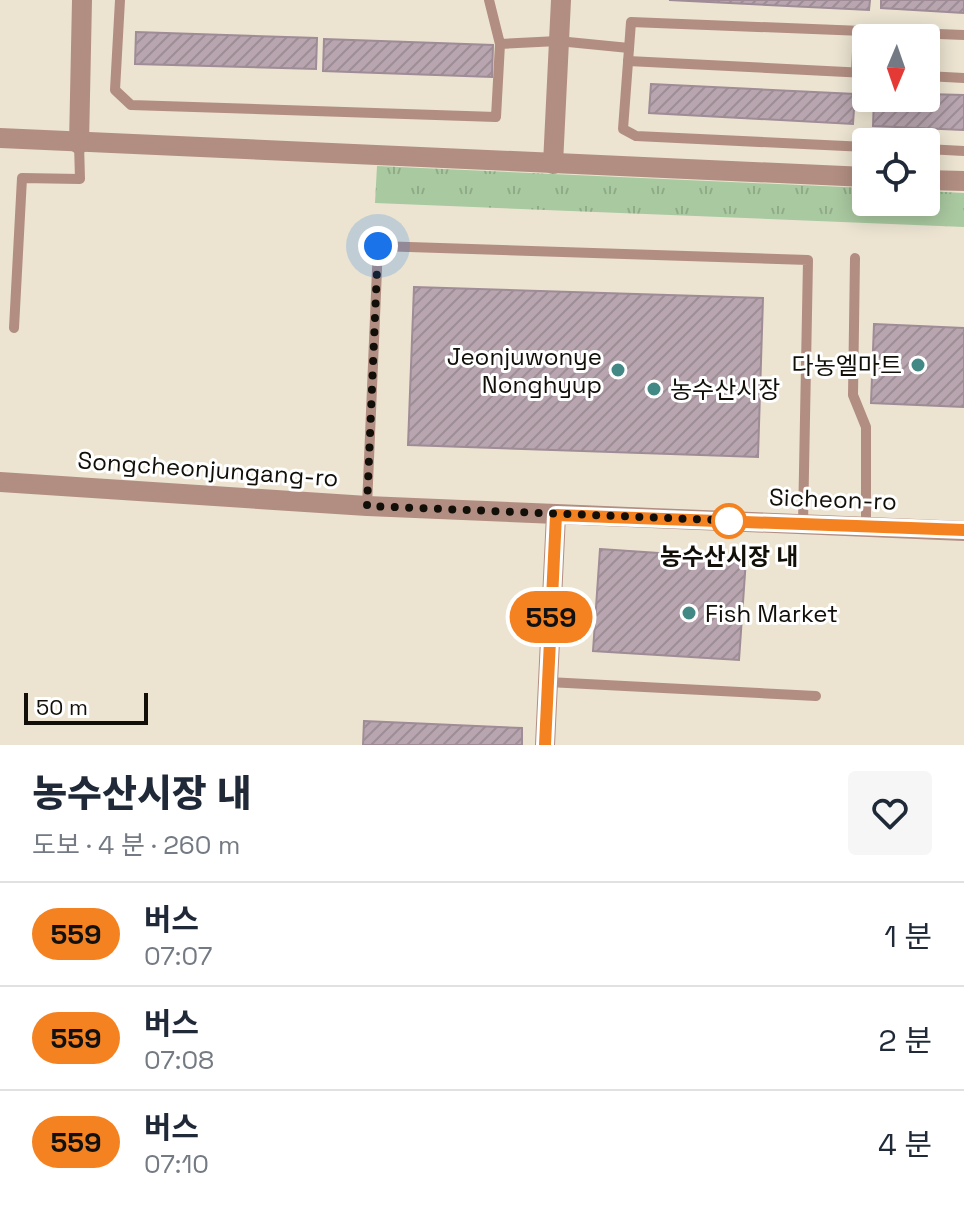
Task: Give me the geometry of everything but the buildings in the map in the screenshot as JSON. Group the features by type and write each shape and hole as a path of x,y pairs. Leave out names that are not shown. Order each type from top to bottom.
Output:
{"street":[{"path":"79,144 82,0"},
{"path":"553,164 561,0"},
{"path":"0,138 79,144 852,176"},
{"path":"940,180 964,181"},
{"name":"Songcheonjungang-ro","path":"0,482 556,515"},
{"path":"545,745 556,515"},
{"name":"Sicheon-ro","path":"556,515 964,531"}],"lane":[{"path":"120,0 115,90 131,105 496,117 500,44 489,0"},
{"path":"852,30 631,22 623,129 636,136 852,146"},
{"path":"940,34 964,35"},
{"path":"500,44 558,41 629,48"},
{"path":"628,61 852,73"},
{"path":"940,77 964,78"},
{"path":"14,328 22,178 80,179 79,144"},
{"path":"940,150 964,151"},
{"path":"367,506 378,246 808,260 803,524"},
{"path":"855,258 853,395 866,427 866,525"},
{"path":"548,682 816,696"}],"green space":[{"path":"377,166 852,187 852,216 940,216 940,192 964,193 964,227 375,203"}],"bus line":[{"name":"559","path":"545,745 556,515 964,530"}],"place":[{"name":"다농엘마트","path":"918,365"},
{"name":"Jeonjuwonye Nonghyup","path":"618,370"},
{"name":"농수산시장","path":"654,389"},
{"name":"농수산시장 내","path":"729,521"},
{"name":"Fish Market","path":"689,613"}],"route":[{"path":"378,246 367,506 741,521 729,521"}]}
